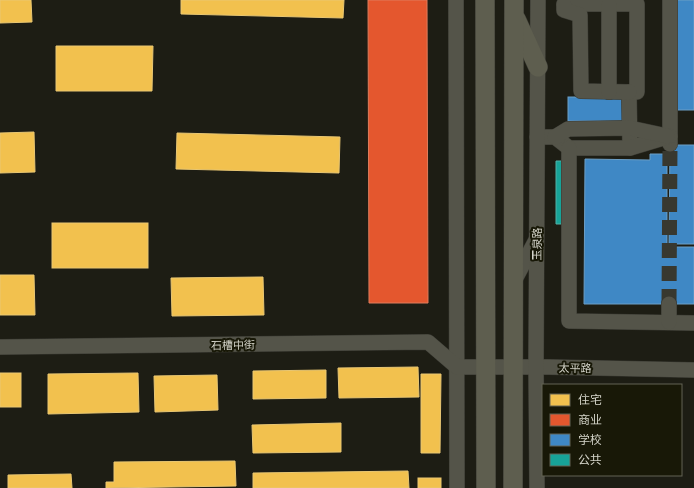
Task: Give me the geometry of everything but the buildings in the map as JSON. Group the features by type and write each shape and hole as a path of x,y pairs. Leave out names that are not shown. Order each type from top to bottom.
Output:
{"main road":[{"path":"485,0 486,488"},
{"path":"514,7 538,67"},
{"path":"513,488 514,7"}],"street":[{"path":"456,0 457,488"},
{"name":"玉泉路","path":"537,488 536,367 538,0"},
{"path":"670,0 670,140"},
{"path":"564,2 609,5 637,4 637,92 581,91 580,15 564,10 564,2"},
{"path":"609,5 609,92"},
{"path":"629,92 630,148"},
{"path":"537,137 555,137 568,129 630,128 670,140"},
{"path":"555,137 569,148 630,148 670,140"},
{"path":"569,148 569,321 694,323"},
{"path":"513,283 537,238"},
{"path":"669,304 669,322"},
{"name":"石槽中街","path":"0,347 428,342 457,367"},
{"name":"太平路","path":"457,367 694,370"}],"tunnel":[{"path":"669,304 670,144"}]}
